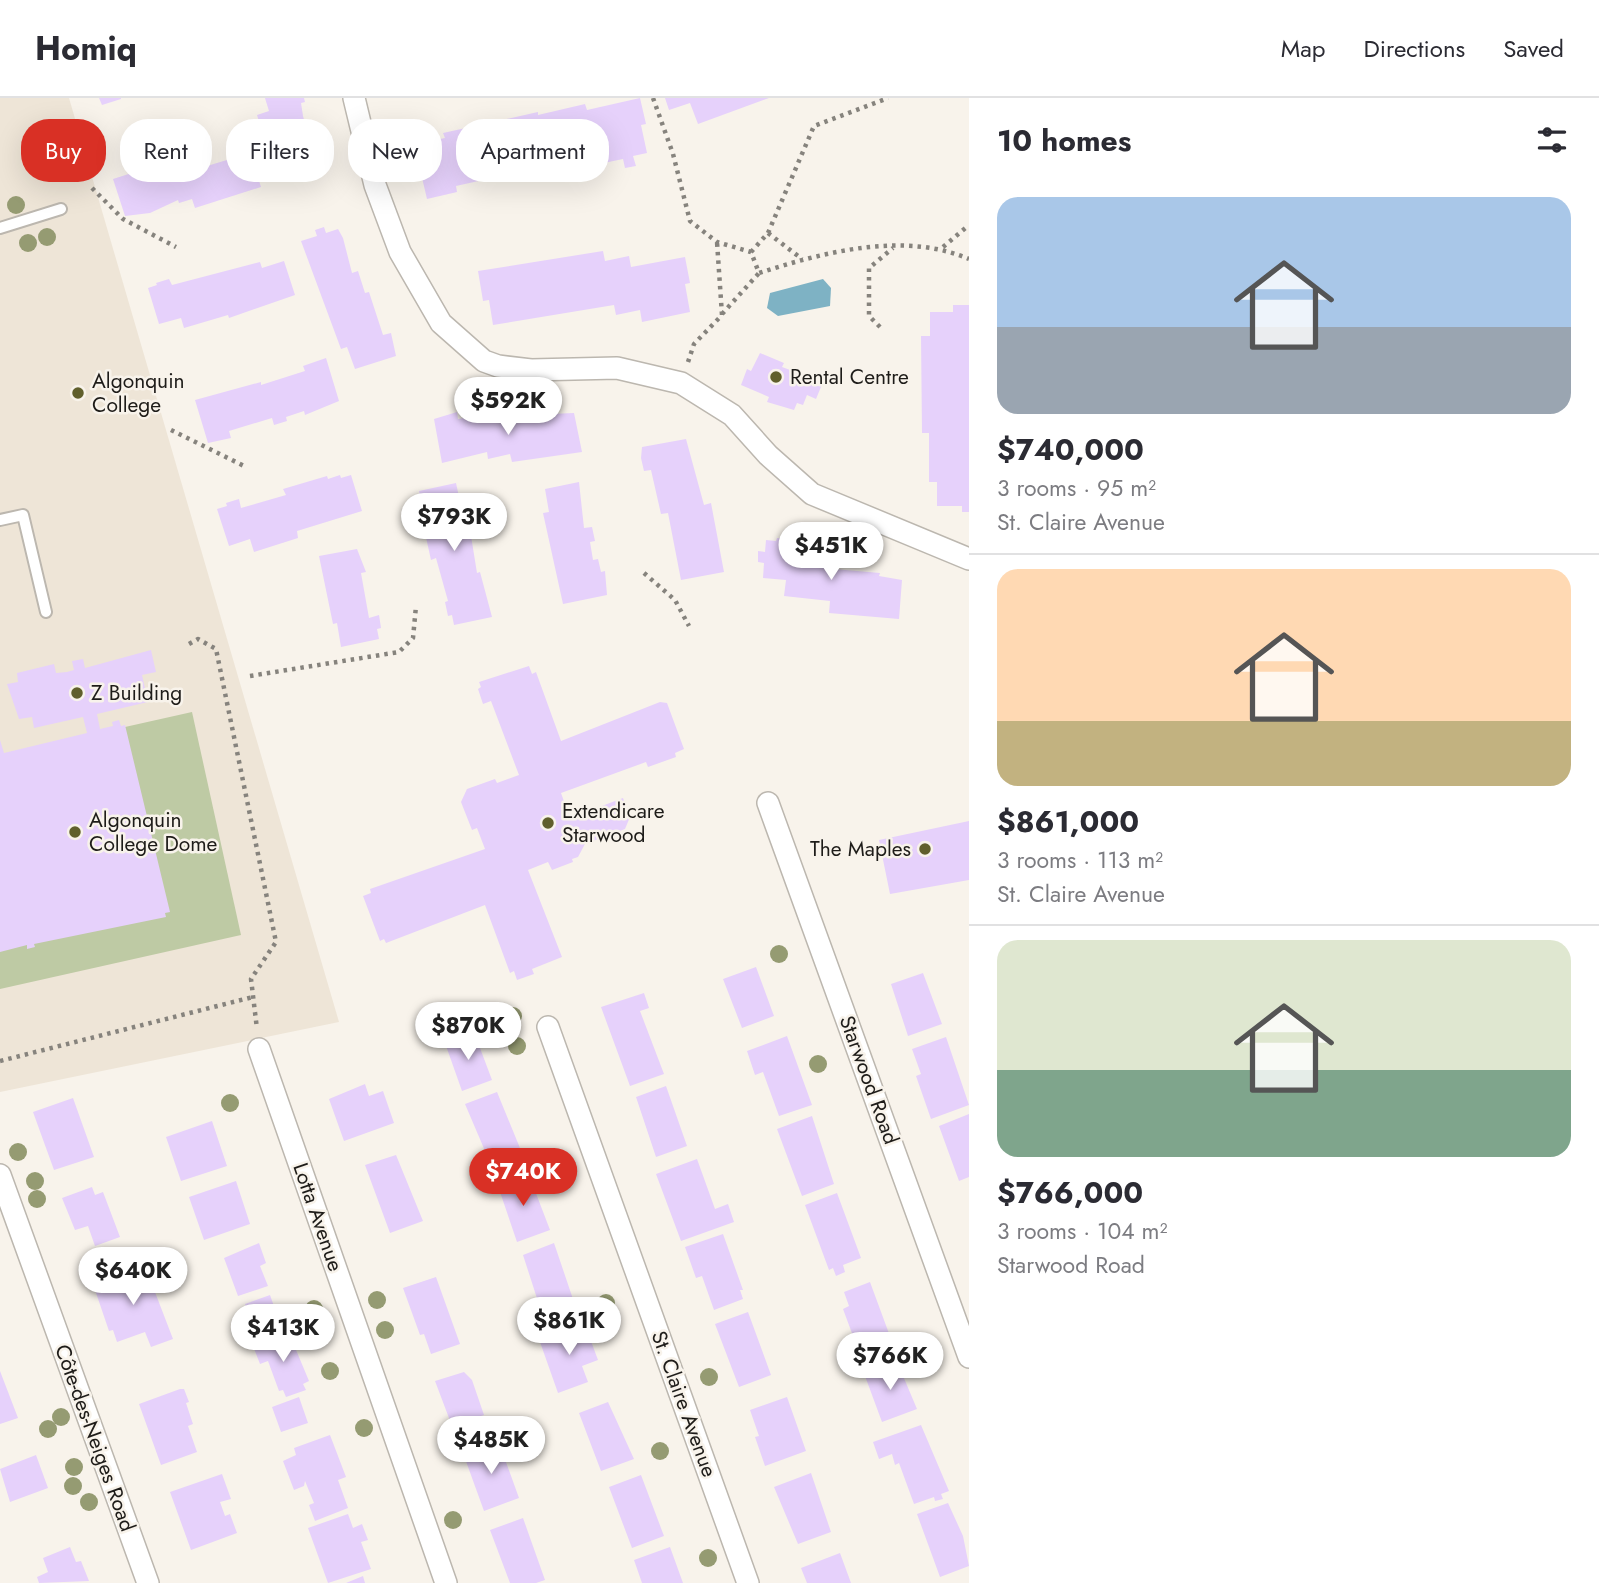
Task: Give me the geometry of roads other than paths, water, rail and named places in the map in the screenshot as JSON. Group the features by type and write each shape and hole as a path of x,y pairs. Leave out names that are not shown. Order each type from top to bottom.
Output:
{"street":[{"path":"354,98 375,185 400,252 441,323 457,341 484,361 498,366 531,370 617,368 681,383 732,415 768,455 812,494 969,559"},
{"name":"Starwood Road","path":"768,803 969,1357"},
{"name":"St. Claire Avenue","path":"548,1027 748,1583"},
{"name":"Lotta Avenue","path":"259,1049 446,1583"},
{"name":"Côte-des-Neiges Road","path":"0,1175 148,1583"}],"lane":[{"path":"0,228 61,209"},
{"path":"0,520 23,515 46,612"}],"water":[{"path":"823,279 831,288 830,306 778,316 767,308 770,293"}],"place":[{"name":"Rental Centre","path":"776,377"},
{"name":"Algonquin College","path":"78,393"},
{"name":"Z Building","path":"77,693"},
{"name":"Extendicare Starwood","path":"548,823"},
{"name":"Algonquin College Dome","path":"75,832"},
{"name":"The Maples","path":"925,849"}]}
